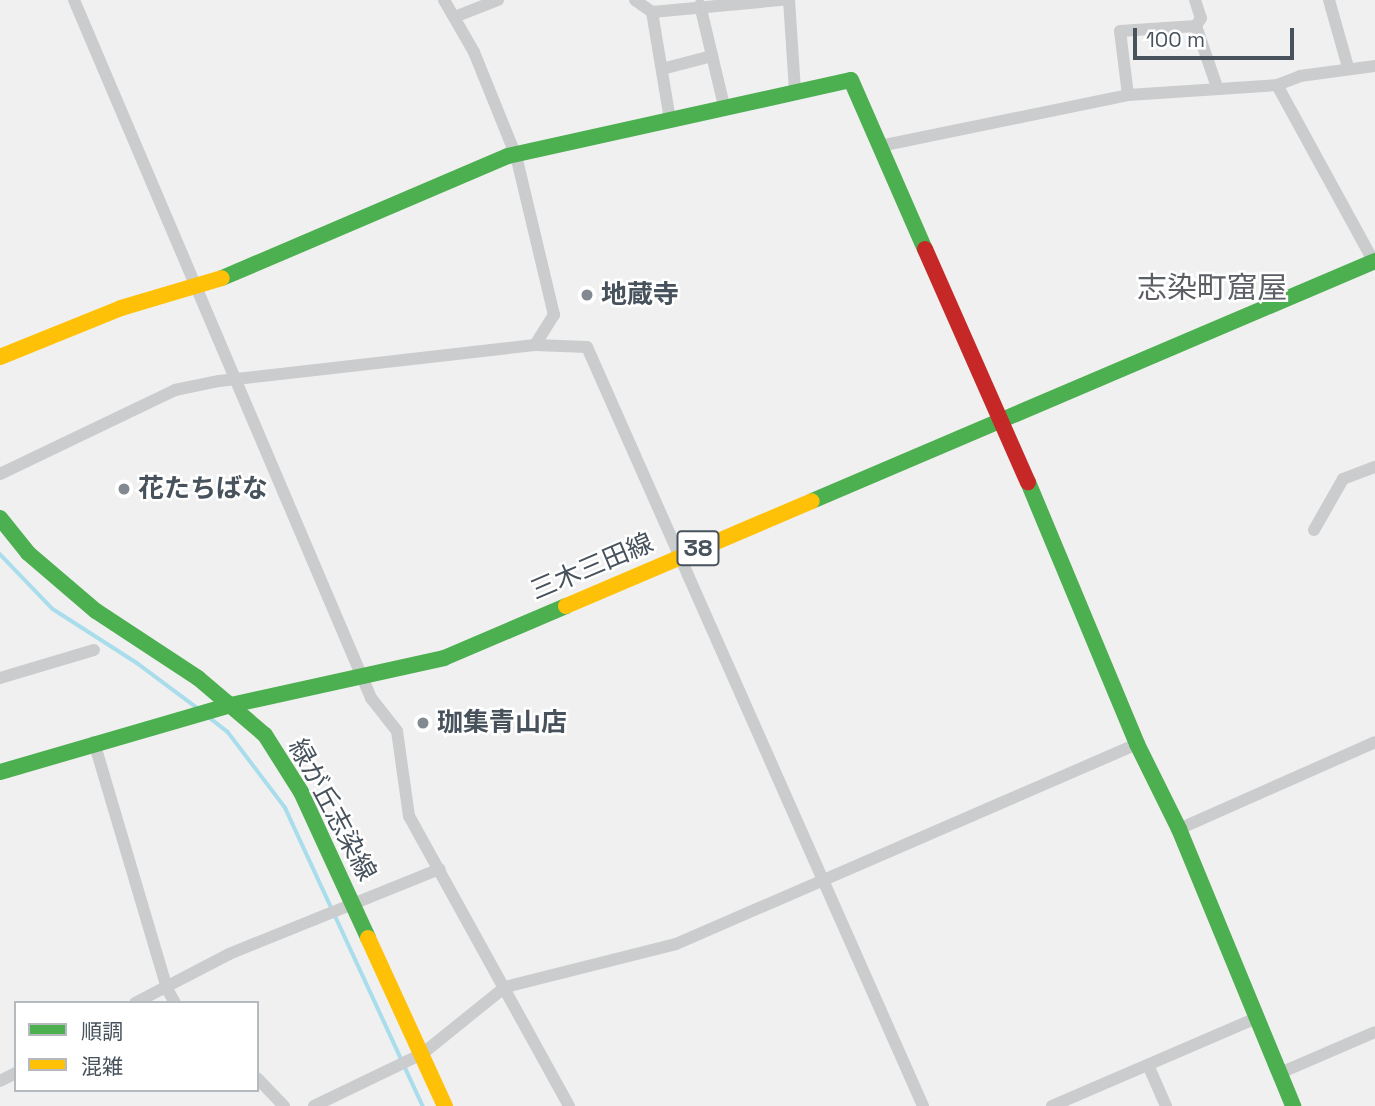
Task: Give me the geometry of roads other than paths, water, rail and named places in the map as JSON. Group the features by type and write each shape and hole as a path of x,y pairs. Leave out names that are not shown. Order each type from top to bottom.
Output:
{"street":[{"path":"74,0 371,698 397,731 408,816 569,1106"},
{"path":"444,0 457,16 516,156 554,315 535,345"},
{"path":"457,16 498,0"},
{"path":"635,0 652,12 701,5 782,0"},
{"path":"789,0 796,90"},
{"path":"1195,0 1201,18 1196,26"},
{"path":"1329,0 1348,67"},
{"path":"701,5 724,106"},
{"path":"652,12 670,120"},
{"path":"1196,26 1217,87"},
{"path":"1128,95 1120,31 1196,26"},
{"path":"662,69 712,56"},
{"path":"880,146 1128,95 1277,85 1348,67 1375,66"},
{"path":"0,357 121,308 197,289 516,156 724,106 851,80 1137,744 1179,830 1293,1106"},
{"path":"1277,85 1375,262"},
{"name":"三木三田線","path":"0,772 94,742 231,705 444,658 997,418 1375,262"},
{"path":"0,474 175,390 237,380 535,345 587,347 923,1106"},
{"path":"1314,530 1343,479 1374,471"},
{"name":"緑が丘志染線","path":"0,518 29,554 96,611 231,705 265,736 301,792 445,1106"},
{"path":"0,678 94,650"},
{"path":"94,742 167,989 174,1001"},
{"path":"1179,830 1375,742"},
{"path":"314,1106 422,1054 505,987 676,944 1137,744"},
{"path":"140,1001 167,989 229,954 439,869"},
{"path":"1052,1106 1256,1018"},
{"path":"1280,1073 1375,1032"},
{"path":"1148,1065 1166,1106"},
{"path":"259,1080 284,1106"}],"waterway":[{"path":"0,554 53,609 137,663 196,707"},
{"path":"210,718 228,732 285,807 402,1060"},
{"path":"405,1067 423,1106"}],"place":[{"name":"地蔵寺","path":"587,295"},
{"name":"花たちばな","path":"124,489"},
{"name":"珈集青山店","path":"423,723"}],"district":[{"name":"志染町窟屋","path":"1212,288"}]}
